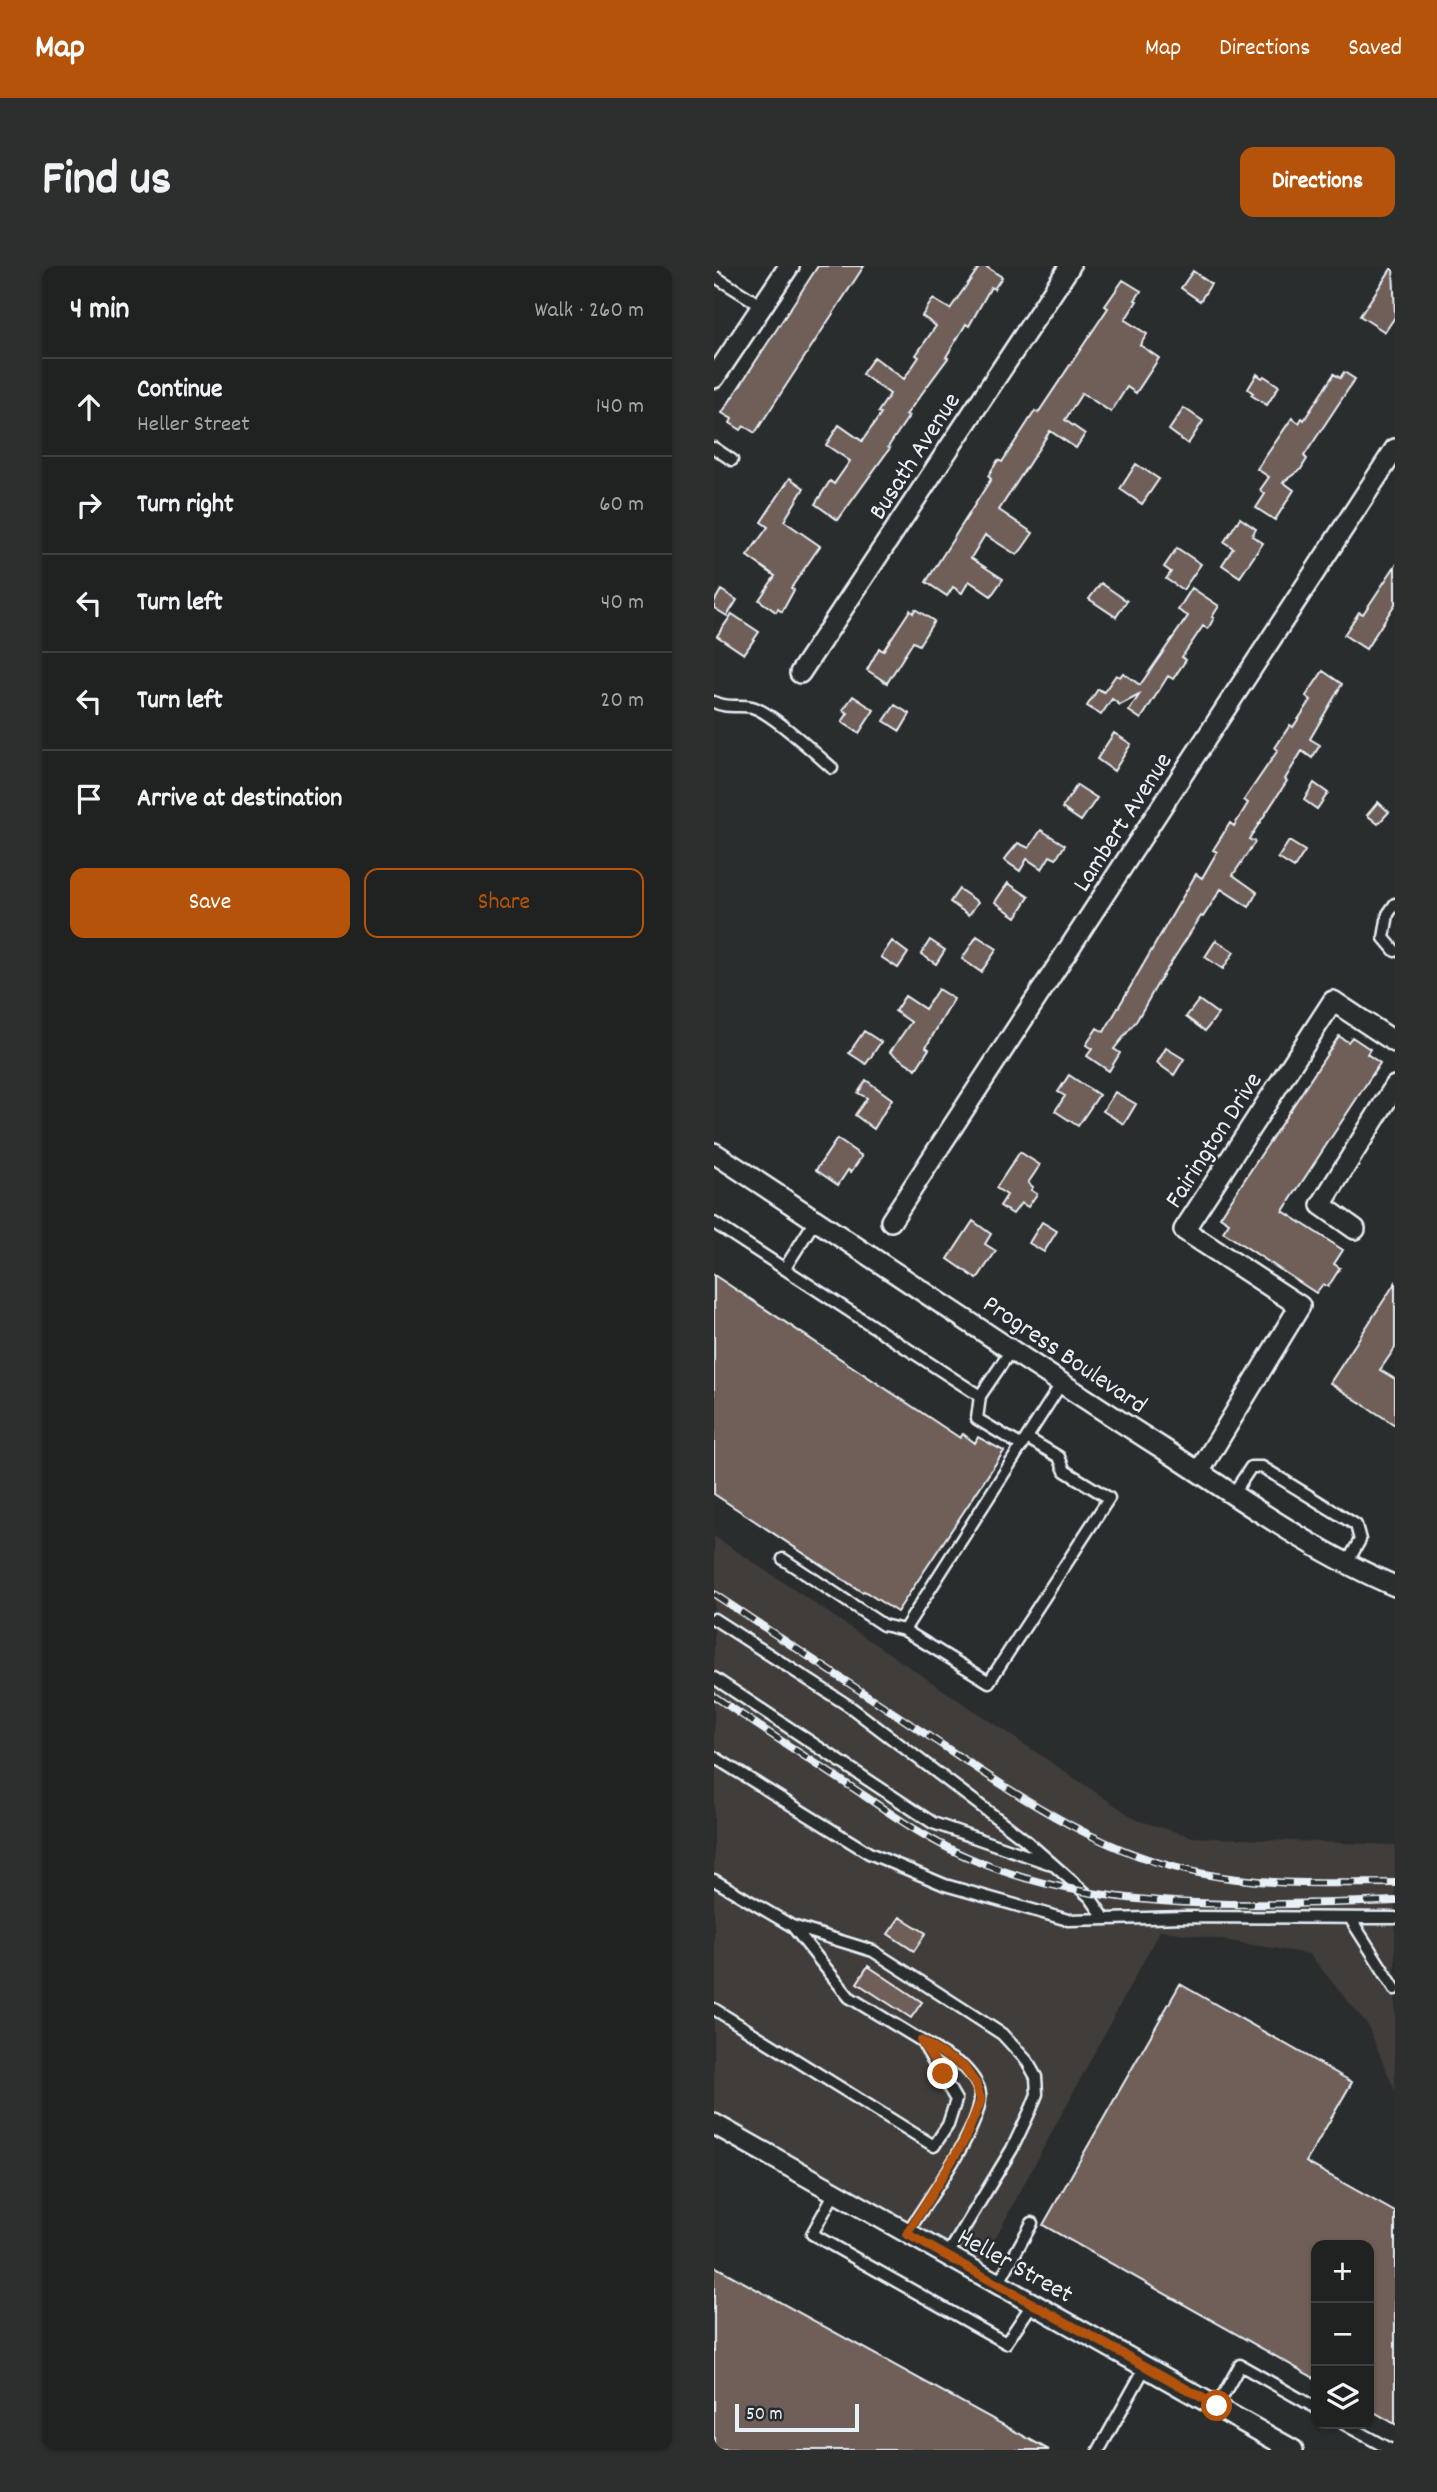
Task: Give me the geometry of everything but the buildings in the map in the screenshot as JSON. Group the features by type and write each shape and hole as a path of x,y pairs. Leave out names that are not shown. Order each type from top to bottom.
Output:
{"street":[{"name":"Busath Avenue","path":"800,673 1070,266"},
{"path":"714,378 785,267"},
{"name":"Lambert Avenue","path":"891,1221 1395,449"},
{"name":"Fairington Drive","path":"1199,1472 1300,1306 1184,1230 1332,1001 1395,1042"},
{"path":"1355,1229 1321,1205 1395,1086"},
{"name":"Progress Boulevard","path":"714,1153 1061,1384 1233,1494 1314,1545 1395,1586"},
{"name":"Heller Street","path":"714,2124 834,2194 1293,2450"}],"lane":[{"path":"714,276 762,306"},
{"path":"714,448 732,460"},
{"path":"714,702 723,707 753,707 784,727 832,768"},
{"path":"1395,904 1388,914 1384,938 1395,951"},
{"path":"785,1268 816,1219"},
{"path":"714,1223 980,1396"},
{"path":"783,1559 883,1625 904,1630 989,1682 1109,1498 1065,1472 1059,1457 977,1419 980,1396 1012,1349"},
{"path":"904,1630 1061,1384"},
{"path":"1233,1494 1251,1467 1262,1467 1356,1525 1360,1541 1347,1563"},
{"path":"714,1619 849,1706 1023,1838 1090,1897 1105,1919"},
{"path":"714,1678 933,1823 1054,1865"},
{"path":"714,1757 869,1853 945,1885 1068,1920 1395,1918"},
{"path":"714,1880 792,1926 873,1951 1002,2034 1027,2061 1036,2077 1037,2094 1012,2149 947,2256"},
{"path":"1350,1918 1395,1989"},
{"path":"792,1926 849,1997 963,2066 976,2084 981,2100 964,2141 907,2234"},
{"path":"714,2008 933,2146 948,2124 956,2100 921,2041"},
{"path":"834,2194 812,2234 1006,2343 1033,2303"},
{"path":"998,2284 1032,2223"},
{"path":"1217,2406 1240,2365 1311,2405"},
{"path":"1099,2450 1146,2366"},
{"path":"1353,2429 1391,2450"}],"shaded area":[{"path":"714,1536 1137,1820 1193,1837 1395,1845 1395,2091 1367,2024 1309,1954 1160,1930 982,2263 714,2111"}],"railway":[{"path":"714,1594 992,1778 1093,1837 1166,1865 1228,1878 1300,1883 1395,1883"},
{"path":"714,1696 923,1834 965,1856 1015,1875 1067,1888 1177,1902 1287,1904 1395,1901"}],"route":[{"path":"943,2074 921,2041 963,2066 971,2074 981,2100 964,2141 907,2234 1217,2406"}]}
